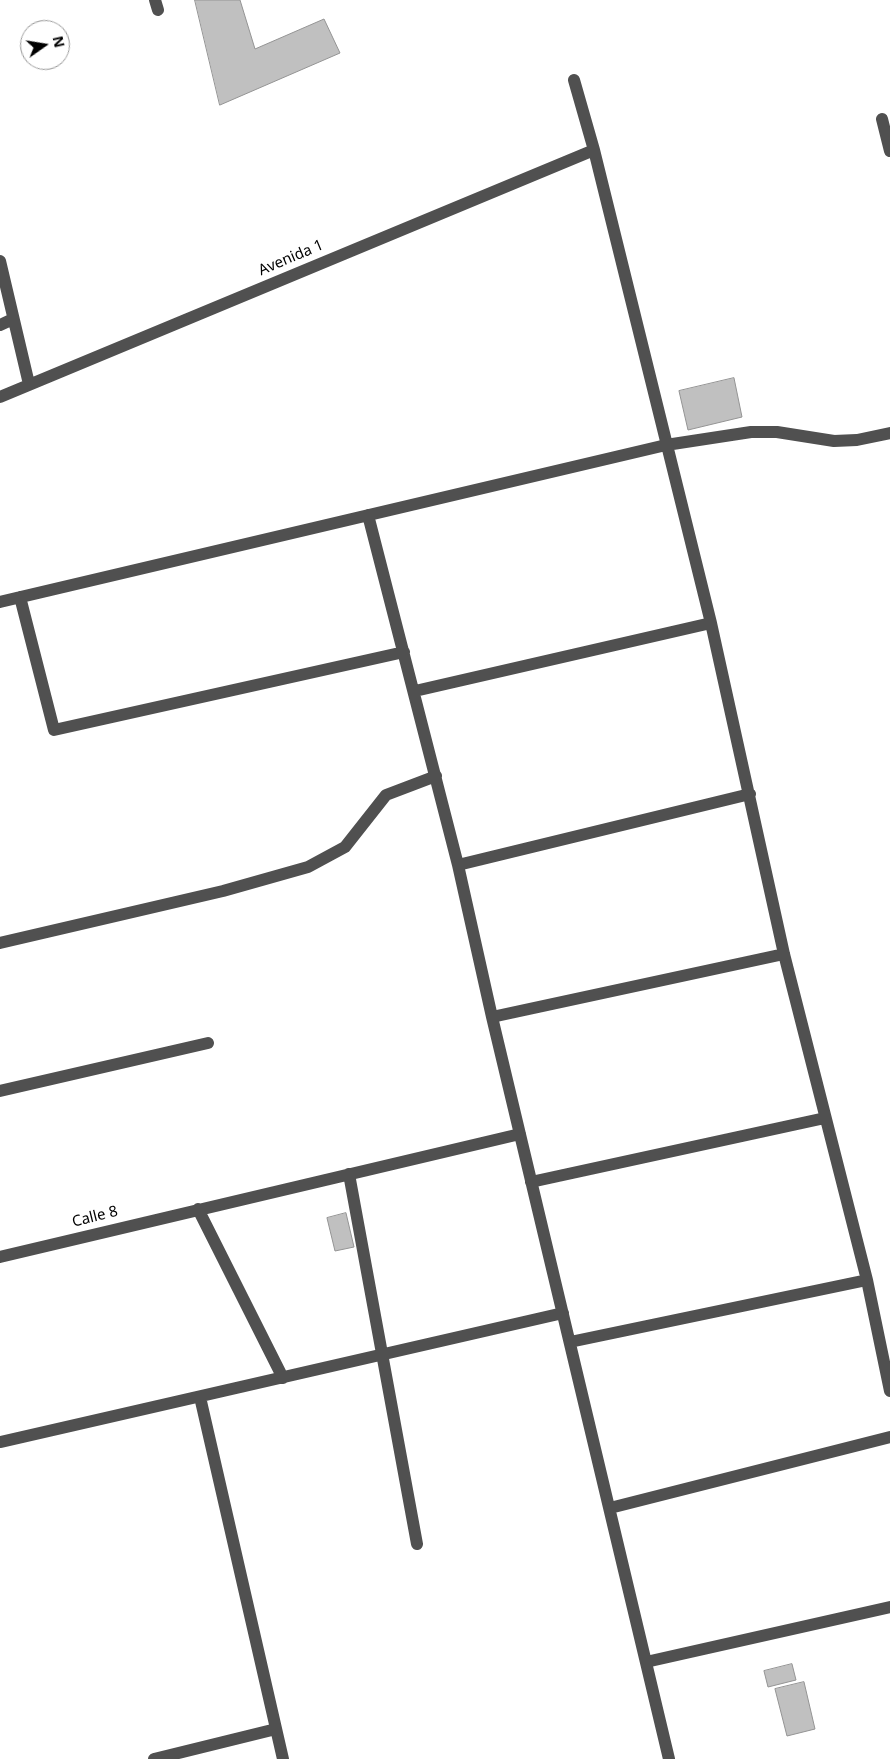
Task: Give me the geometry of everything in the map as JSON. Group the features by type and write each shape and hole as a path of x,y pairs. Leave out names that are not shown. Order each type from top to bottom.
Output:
{"street":[{"path":"574,80 594,150 711,623 784,954 867,1280 890,1391"},
{"path":"882,119 890,151"},
{"name":"Avenida 1","path":"0,397 594,150"},
{"path":"0,261 29,384"},
{"path":"0,325 13,319"},
{"path":"0,602 666,445 751,432 777,432 834,441 857,440 890,433"},
{"path":"368,515 415,691 458,865 492,1017 669,1759"},
{"path":"20,597 54,730 404,652"},
{"path":"415,691 711,623"},
{"path":"0,943 224,891 308,867 345,847 386,795 436,776"},
{"path":"458,865 750,794"},
{"path":"492,1017 784,954"},
{"path":"0,1090 208,1043"},
{"path":"531,1182 825,1118"},
{"name":"Calle 8","path":"0,1257 520,1134"},
{"path":"349,1174 418,1544"},
{"path":"198,1209 283,1378"},
{"path":"570,1342 867,1280"},
{"path":"1,1442 563,1314"},
{"path":"200,1397 283,1759"},
{"path":"610,1508 890,1437"},
{"path":"646,1662 890,1608"},
{"path":"154,1759 276,1729"}],"building":[{"path":"195,0 240,0 255,49 324,19 340,53 220,105"},
{"path":"734,378 742,417 688,430 679,391"},
{"path":"346,1213 354,1247 335,1251 327,1218"},
{"path":"792,1664 796,1680 768,1687 764,1671"},
{"path":"804,1682 815,1729 787,1736 775,1689"}]}
